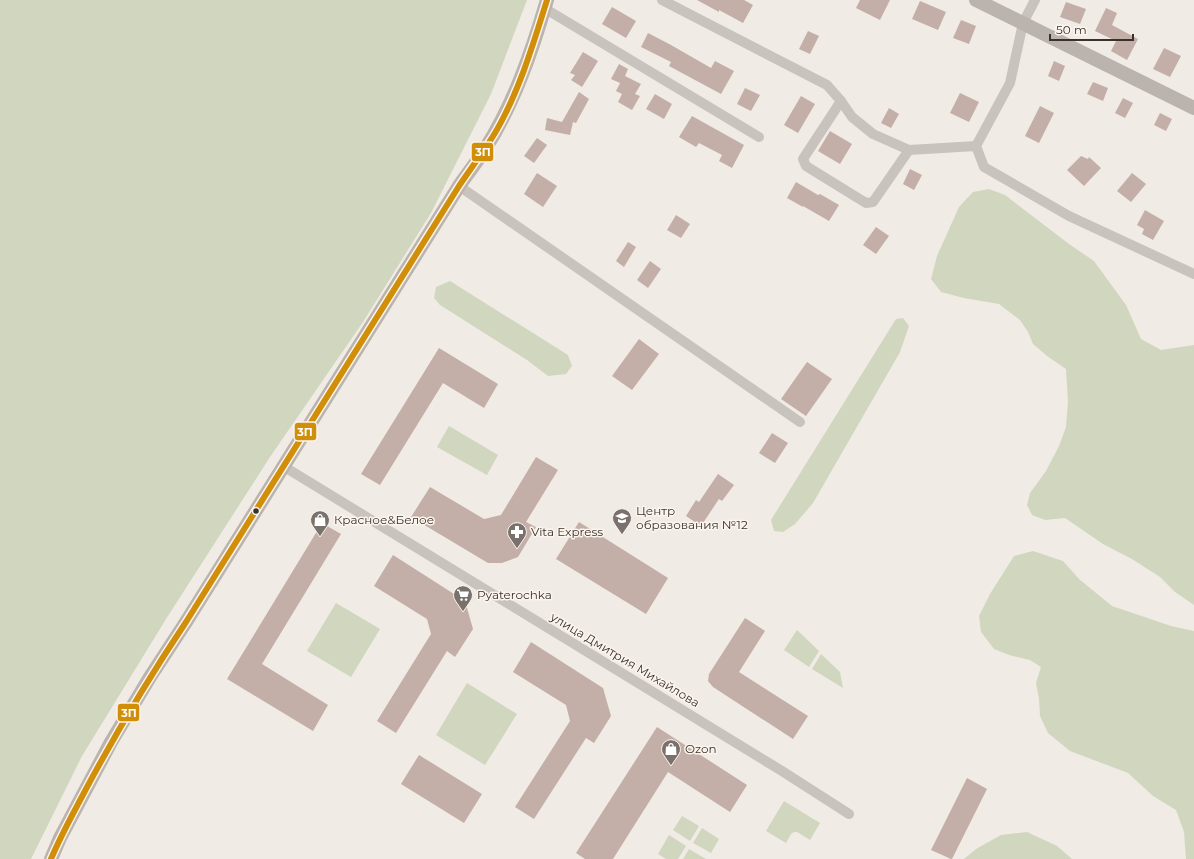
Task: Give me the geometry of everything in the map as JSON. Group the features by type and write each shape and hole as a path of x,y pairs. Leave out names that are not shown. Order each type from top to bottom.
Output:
{"street":[{"path":"662,0 827,85 852,117 873,134 909,150 976,146"},
{"path":"976,0 1194,108"},
{"path":"1035,0 1023,24 1010,83 976,146 984,167 1069,216 1194,274"},
{"path":"51,859 60,838 111,742 150,677 186,622 458,186 485,149 521,78 546,4 759,137"},
{"path":"841,101 803,159 806,166 866,202 873,202 909,150"},
{"path":"458,186 800,422"},
{"name":"улица Дмитрия Михайлова","path":"283,466 849,814"}],"green space":[{"path":"0,0 527,0 491,94 431,213 363,322 270,457 166,619 82,756 31,859 0,859"},
{"path":"989,189 1005,195 1069,244 1094,261 1126,305 1141,339 1161,350 1194,345 1194,605 1175,592 1160,577 1132,559 1103,544 1065,518 1045,520 1032,515 1027,505 1030,493 1046,471 1059,446 1066,427 1068,401 1066,369 1033,344 1028,332 1020,320 999,304 964,298 941,292 931,279 937,256 959,207 973,192"},
{"path":"450,281 568,355 572,366 566,374 548,376 527,360 440,305 434,298 436,287"},
{"path":"903,318 909,326 900,352 813,503 795,524 783,532 774,531 771,520 896,319"},
{"path":"449,426 498,455 487,475 437,447"},
{"path":"1033,551 1063,561 1079,579 1112,606 1171,626 1194,631 1194,859 1186,859 1184,832 1176,810 1153,796 1128,773 1070,751 1048,733 1040,716 1036,683 1041,667 1030,660 1009,655 994,649 981,632 979,616 990,594 1014,556"},
{"path":"336,603 380,629 351,677 307,651"},
{"path":"797,630 819,651 809,667 784,650"},
{"path":"821,654 840,672 843,688 812,669"},
{"path":"467,683 517,714 485,765 436,735"},
{"path":"784,801 820,823 810,840 797,832 794,832 791,834 786,843 766,831"},
{"path":"682,816 699,826 690,841 673,830"},
{"path":"702,828 719,839 711,853 693,843"},
{"path":"1027,832 1057,846 1072,859 964,859 976,849 1001,835"},
{"path":"669,835 686,846 678,859 666,859 658,854"},
{"path":"689,849 706,859 683,859"}],"building":[{"path":"697,0 744,0 753,5 743,23"},
{"path":"860,0 890,0 880,20 856,8"},
{"path":"920,1 946,12 938,30 912,19"},
{"path":"1066,2 1086,9 1080,24 1060,17"},
{"path":"612,7 636,21 626,38 602,24"},
{"path":"1106,8 1117,13 1112,25 1138,39 1127,60 1111,51 1116,41 1095,31"},
{"path":"961,20 976,26 969,44 953,38"},
{"path":"808,31 819,36 810,54 799,49"},
{"path":"648,33 711,68 715,61 734,71 721,94 669,66 671,62 641,47"},
{"path":"1164,48 1181,56 1170,77 1153,69"},
{"path":"583,52 598,61 582,87 571,80 575,75 570,73"},
{"path":"1054,61 1065,66 1059,81 1048,76"},
{"path":"619,64 628,69 625,76 641,84 635,94 640,96 632,110 618,102 622,94 616,91 620,83 611,79"},
{"path":"1093,82 1108,88 1103,101 1087,94"},
{"path":"745,88 760,95 751,111 737,104"},
{"path":"579,92 589,99 576,123 573,122 570,135 545,130 547,118 562,122"},
{"path":"960,93 979,102 969,122 950,113"},
{"path":"655,94 672,104 664,119 646,109"},
{"path":"801,96 815,104 798,133 784,125"},
{"path":"1123,98 1133,103 1125,118 1115,113"},
{"path":"1040,106 1054,113 1039,143 1025,136"},
{"path":"889,108 899,114 891,128 881,123"},
{"path":"1160,113 1172,119 1166,131 1154,125"},
{"path":"692,116 744,145 732,168 719,161 722,155 699,143 696,147 679,137"},
{"path":"830,131 852,144 840,164 818,151"},
{"path":"537,138 547,145 534,163 524,156"},
{"path":"1081,156 1088,159 1089,157 1101,168 1084,186 1067,170"},
{"path":"910,169 922,175 914,190 903,184"},
{"path":"537,173 557,186 543,207 524,194"},
{"path":"1132,173 1146,184 1131,202 1117,191"},
{"path":"796,182 839,205 829,221 787,198"},
{"path":"1145,210 1164,221 1153,240 1142,234 1144,229 1137,225"},
{"path":"676,215 690,224 681,238 667,230"},
{"path":"876,227 889,236 876,254 863,245"},
{"path":"628,242 636,247 624,267 616,261"},
{"path":"650,261 661,269 648,288 637,280"},
{"path":"639,339 659,354 632,390 612,376"},
{"path":"439,348 498,384 484,408 443,383 380,485 361,474"},
{"path":"807,362 832,379 806,416 781,399"},
{"path":"772,433 788,443 775,463 759,453"},
{"path":"536,457 558,470 526,522 536,527 518,557 502,563 488,563 411,517 430,487 484,519 501,515"},
{"path":"718,474 734,485 722,501 719,499 701,526 686,516 696,500 699,502"},
{"path":"579,522 668,578 646,614 556,559"},
{"path":"322,523 341,534 262,664 328,705 313,731 227,679"},
{"path":"393,555 465,601 473,629 455,657 447,651 396,733 377,721 431,634 427,619 374,586"},
{"path":"745,618 765,631 739,672 808,716 793,739 713,687 708,681 709,674"},
{"path":"531,642 603,688 611,716 594,743 586,738 534,819 515,807 570,721 566,705 513,672"},
{"path":"657,727 747,785 730,812 668,772 613,859 585,859 576,853"},
{"path":"419,755 482,794 464,823 401,784"},
{"path":"967,778 987,789 951,859 931,850"}],"transit line":[{"name":"3П","path":"51,859 98,767 147,683 459,186 495,133 504,117 518,85 531,51 547,0"}],"place":[{"name":"Центр образования №12","path":"622,535"},
{"name":"Красное&Белое","path":"320,537"},
{"name":"Vita Express","path":"517,549"},
{"name":"Pyaterochka","path":"463,612"},
{"name":"Ozon","path":"671,766"}]}
